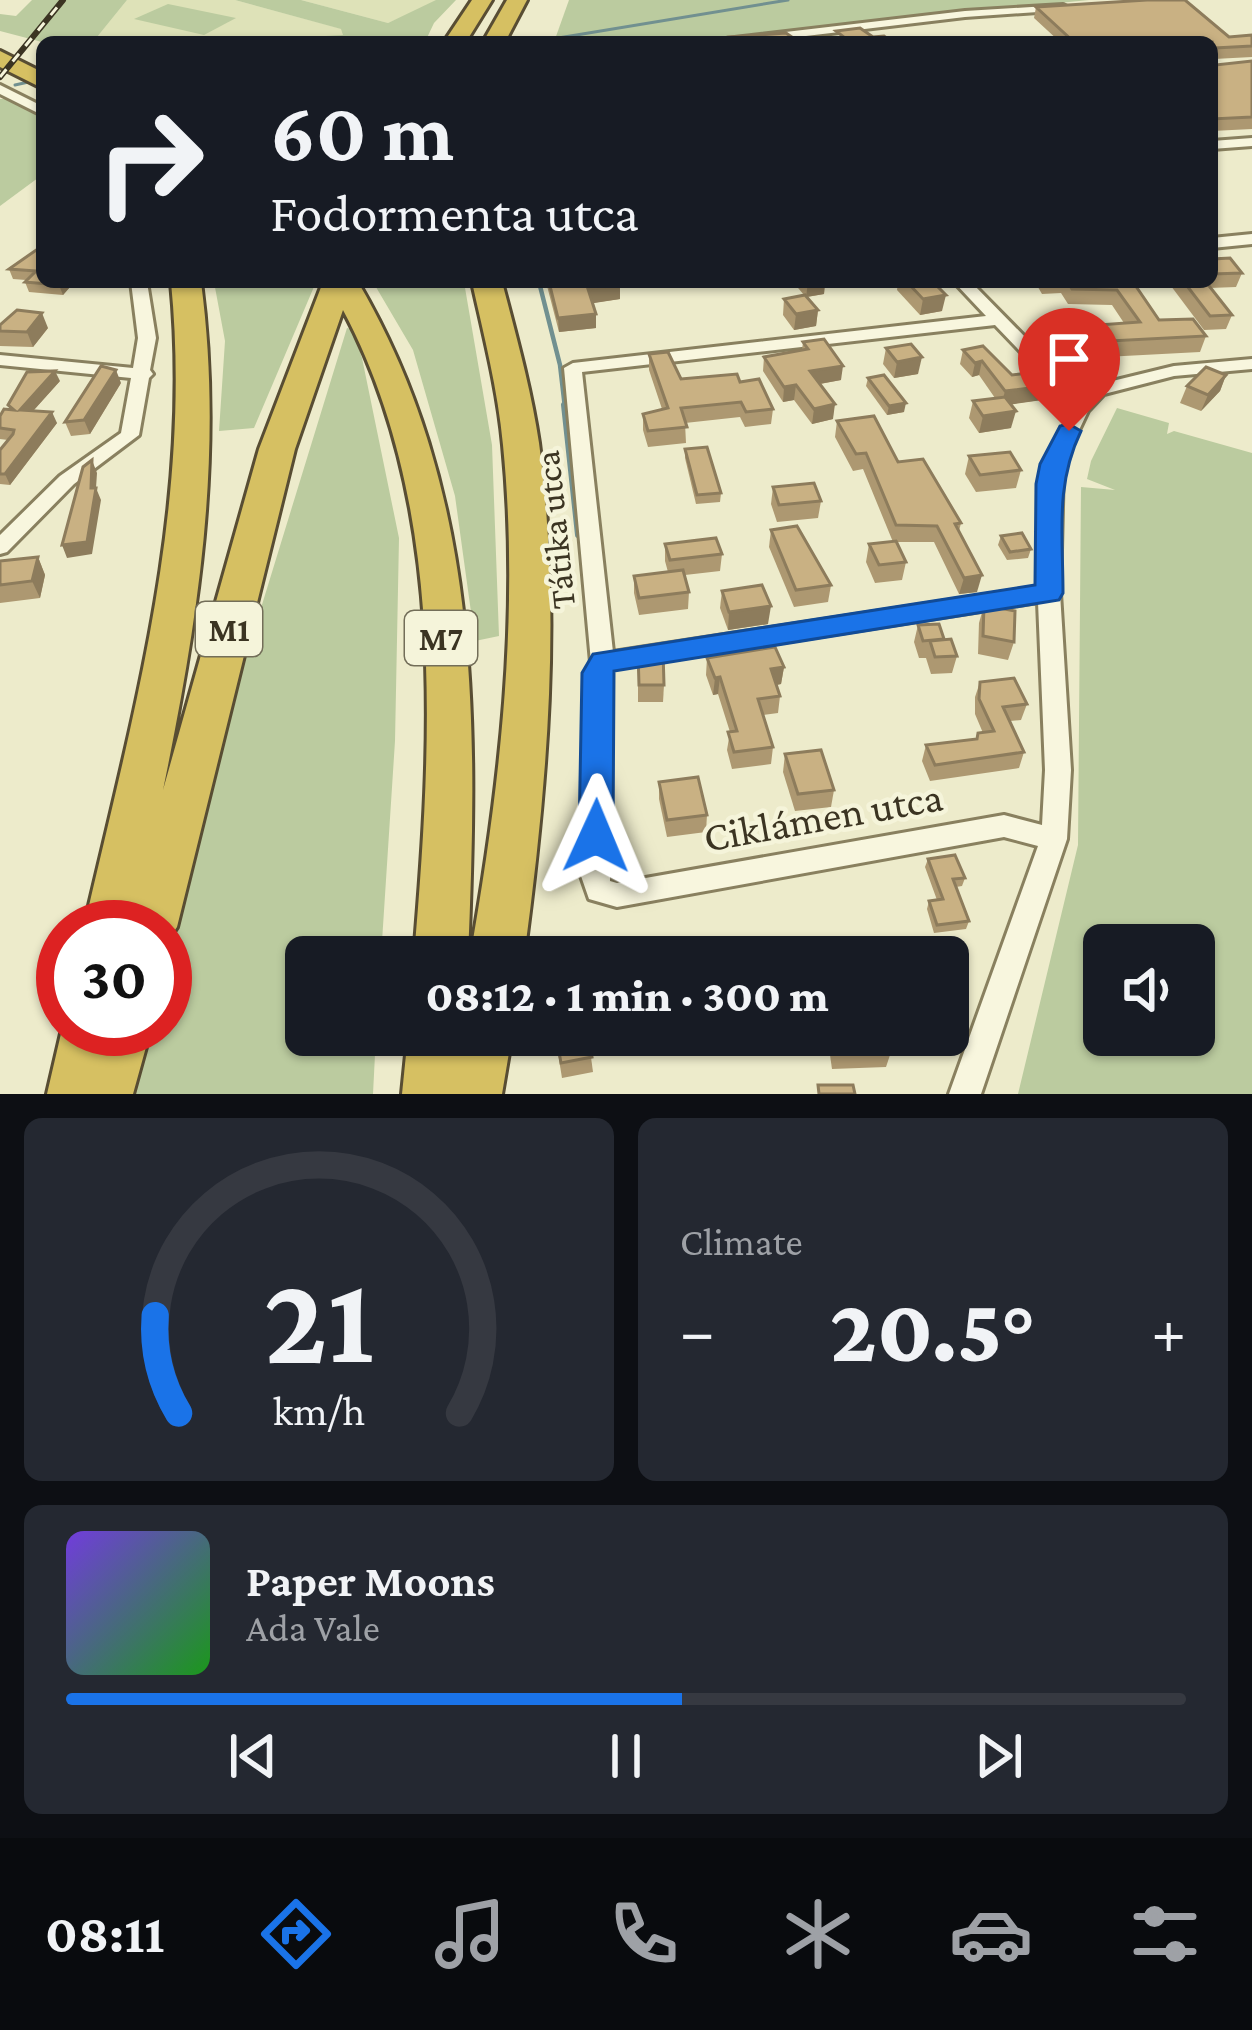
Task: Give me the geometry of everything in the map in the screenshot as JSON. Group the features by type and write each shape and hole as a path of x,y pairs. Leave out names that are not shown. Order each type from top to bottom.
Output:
{"highway":[{"path":"459,36 482,0"},
{"path":"497,36 517,0"},
{"path":"0,39 36,68"},
{"path":"0,58 36,70"},
{"path":"115,900 187,529 195,408 193,320 187,288"},
{"name":"M1","path":"158,900 277,449 338,288"},
{"name":"M7","path":"344,288 393,377 413,442 431,533 448,766 443,936"},
{"path":"488,288 521,441 530,584 519,812 500,936"},
{"path":"76,1094 84,1056"},
{"path":"104,1094 115,1056"},
{"path":"431,1094 434,1056"},
{"path":"473,1094 480,1056"}],"street":[{"path":"777,36 965,14 1071,8"},
{"path":"0,89 36,108"},
{"path":"1218,145 1252,142"},
{"path":"1218,242 1252,239"},
{"path":"0,548 67,480 128,438 144,374 146,310 140,288"},
{"path":"968,288 1069,392 1089,400"},
{"name":"Tátika utca","path":"606,896 595,876 598,673 603,662 573,368 998,320"},
{"path":"0,360 144,374"},
{"path":"965,1094 1054,839 1058,770 1049,593 1052,464 1098,390 1174,371 1252,364"},
{"path":"603,662 1049,593"},
{"name":"Ciklámen utca","path":"606,896 1004,826 1054,839"}],"green space":[{"path":"32,0 127,0 98,36 36,36 36,40 0,31 0,14 16,16"},
{"path":"127,0 235,0 342,29 344,36 98,36"},
{"path":"235,0 301,0 388,23 436,0 456,0 428,36 325,36 343,35 341,29"},
{"path":"301,0 436,0 438,1 388,23"},
{"path":"569,0 1089,0 727,36 556,36"},
{"path":"168,4 236,18 204,35 134,19"},
{"path":"0,99 16,99 36,110 36,179 0,206"},
{"path":"215,288 313,288 254,428 219,431 225,341"},
{"path":"377,288 465,288 492,445 499,636 475,641 455,496 413,350"},
{"path":"347,328 353,329 399,538 395,741 382,936 285,936 285,1056 375,1056 373,1094 133,1094 142,1056 192,1056 192,900 182,900 229,712"},
{"path":"1117,408 1169,423 1167,434 1174,431 1252,453 1252,1094 1018,1094 1078,845 1081,487 1115,490 1087,479"}],"building":[{"path":"1185,0 1229,37 1252,35 1252,46 1218,48 1218,36 1067,36 1036,7"},
{"path":"860,28 872,36 842,36 836,31"},
{"path":"1252,61 1252,117 1218,119 1218,65"},
{"path":"36,250 36,271 9,269"},
{"path":"1230,258 1242,273 1218,274 1218,259"},
{"path":"550,288 596,288 588,289 596,314 558,318"},
{"path":"913,288 939,288 946,295 923,299"},
{"path":"1137,288 1159,320 1193,319 1206,336 1110,341 1098,325 1140,322 1117,290 1072,289"},
{"path":"1189,288 1211,288 1232,315 1210,316"},
{"path":"805,295 818,310 796,314 784,299"},
{"path":"17,310 42,313 27,332 0,331 0,325"},
{"path":"824,339 843,366 810,371 835,404 814,409 796,385 784,387 764,357 808,349 803,342"},
{"path":"911,344 922,357 897,362 886,348"},
{"path":"983,346 1012,375 1043,371 1054,385 1005,391 982,361 975,363 963,350"},
{"path":"668,352 681,379 737,374 740,382 759,379 773,409 746,412 741,402 681,408 687,427 648,431 643,414 668,408 649,354"},
{"path":"101,366 116,370 84,420 65,422"},
{"path":"1206,367 1226,375 1208,395 1187,386"},
{"path":"55,371 20,410 52,412 5,474 0,474 0,450 14,430 0,428 0,416 4,409 14,410 8,405 27,372"},
{"path":"884,375 906,403 889,406 868,378"},
{"path":"1005,397 1016,411 983,416 973,401"},
{"path":"874,416 898,462 923,459 961,523 955,524 982,575 964,578 937,526 896,525 866,453 856,454 837,421"},
{"path":"707,447 721,493 697,495 685,449"},
{"path":"1010,452 1021,470 980,475 969,456"},
{"path":"92,460 91,488 96,488 87,542 62,545 83,467"},
{"path":"814,483 821,501 779,505 773,487"},
{"path":"797,526 831,585 796,590 771,530"},
{"path":"1022,533 1031,549 1010,552 1001,536"},
{"path":"716,538 722,554 670,560 665,544"},
{"path":"896,541 906,562 879,565 869,544"},
{"path":"38,557 32,581 0,585 0,561"},
{"path":"683,570 689,592 639,598 634,576"},
{"path":"762,585 771,606 729,612 722,591"},
{"path":"984,605 1015,611 1014,642 983,636"},
{"path":"939,624 944,639 923,641 918,625"},
{"path":"951,639 957,656 935,657 930,641"},
{"path":"775,647 784,667 771,669 780,696 758,699 773,747 734,752 728,732 737,731 720,677 715,678 707,658"},
{"path":"663,651 664,685 639,685 638,652"},
{"path":"1014,678 1027,704 1003,707 1024,752 935,765 926,745 977,739 978,733 994,731 979,699 980,682"},
{"path":"821,750 834,790 798,794 785,754"},
{"path":"698,777 707,815 667,820 659,782"},
{"path":"955,855 965,878 953,879 969,921 937,925 929,901 943,899 928,859"},
{"path":"560,1056 592,1056 592,1057 561,1063"},
{"path":"818,1085 853,1085 855,1094 819,1094"}],"waterway":[{"path":"570,36 788,0"},
{"path":"15,85 36,80"},
{"path":"541,288 560,365 565,408"},
{"path":"564,405 578,535"}],"railway":[{"path":"0,77 63,0"}],"route":[{"path":"596,836 598,673 603,662 1049,593 1049,484 1052,464 1069,431"}]}
